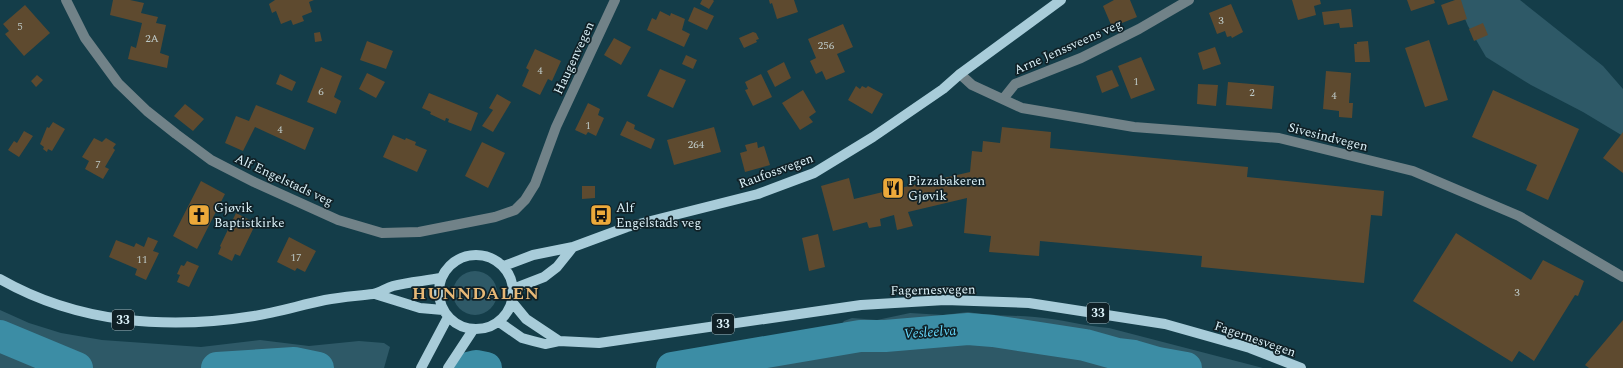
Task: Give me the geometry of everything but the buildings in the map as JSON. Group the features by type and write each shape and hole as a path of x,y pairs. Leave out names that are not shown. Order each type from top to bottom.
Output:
{"main road":[{"name":"Raufossvegen","path":"504,266 533,255 573,247 627,227 758,194 814,173 873,137 943,89 960,74 1061,0"},
{"path":"513,289 544,277 557,267 573,247"},
{"path":"421,368 445,314 438,286 440,278 449,264 460,257 469,255 488,256 504,266 511,278 513,289 512,302 509,311 499,322 487,328 473,330 448,368"},
{"name":"33","path":"0,279 42,299 75,310 122,319 168,323 192,323 252,316 324,300 375,294 392,286 440,278"},
{"name":"33","path":"375,294 445,314 456,324 473,330"},
{"name":"Fagernesvegen","path":"499,322 522,338 545,344 559,341 599,343 861,305 945,300 1029,304 1165,324 1250,348 1301,368"},
{"path":"512,302 526,319 559,341"}],"street":[{"name":"Alf Engelstads veg","path":"66,0 85,38 118,83 147,111 211,160 254,182 338,220 382,233 419,232 495,217 515,210 525,200 535,184 556,127"},
{"name":"Haugenvegen","path":"556,127 615,0"},
{"name":"Arne Jenssveens veg","path":"1003,99 1015,84 1081,58 1139,29 1189,0"},
{"name":"Sivesindvegen","path":"960,74 972,85 1022,108 1134,127 1279,138 1413,171 1519,216 1623,277"}],"shaded area":[{"path":"1457,0 1520,0 1603,66 1623,89 1623,136 1583,112 1531,85 1486,57 1468,26"},
{"path":"471,271 479,271 491,277 497,289 497,297 491,309 479,315 471,315 459,309 453,297 453,289 459,277"},
{"path":"0,310 29,323 61,333 102,340 201,347 260,340 309,346 359,341 384,343 390,347 384,368 0,368"},
{"path":"968,312 1044,318 1109,328 1263,368 746,368 804,360 818,352 830,340 844,321 852,318 877,320 910,313 943,315"}],"waterway":[{"name":"Vesleelva","path":"672,368 860,336 885,336 968,329 993,331 1085,345 1117,354 1134,356 1158,363 1186,368"},
{"name":"Vesleelva","path":"0,336 77,368"},
{"name":"Vesleelva","path":"217,368 294,363 318,368"},
{"name":"Vesleelva","path":"468,368 476,366 486,368"}],"place":[{"name":"Pizzabakeren Gjøvik","path":"893,188"},
{"name":"Gjøvik Baptistkirke","path":"199,215"},
{"name":"Alf Engelstads veg","path":"601,215"}],"district":[{"name":"HUNNDALEN","path":"476,294"}]}
